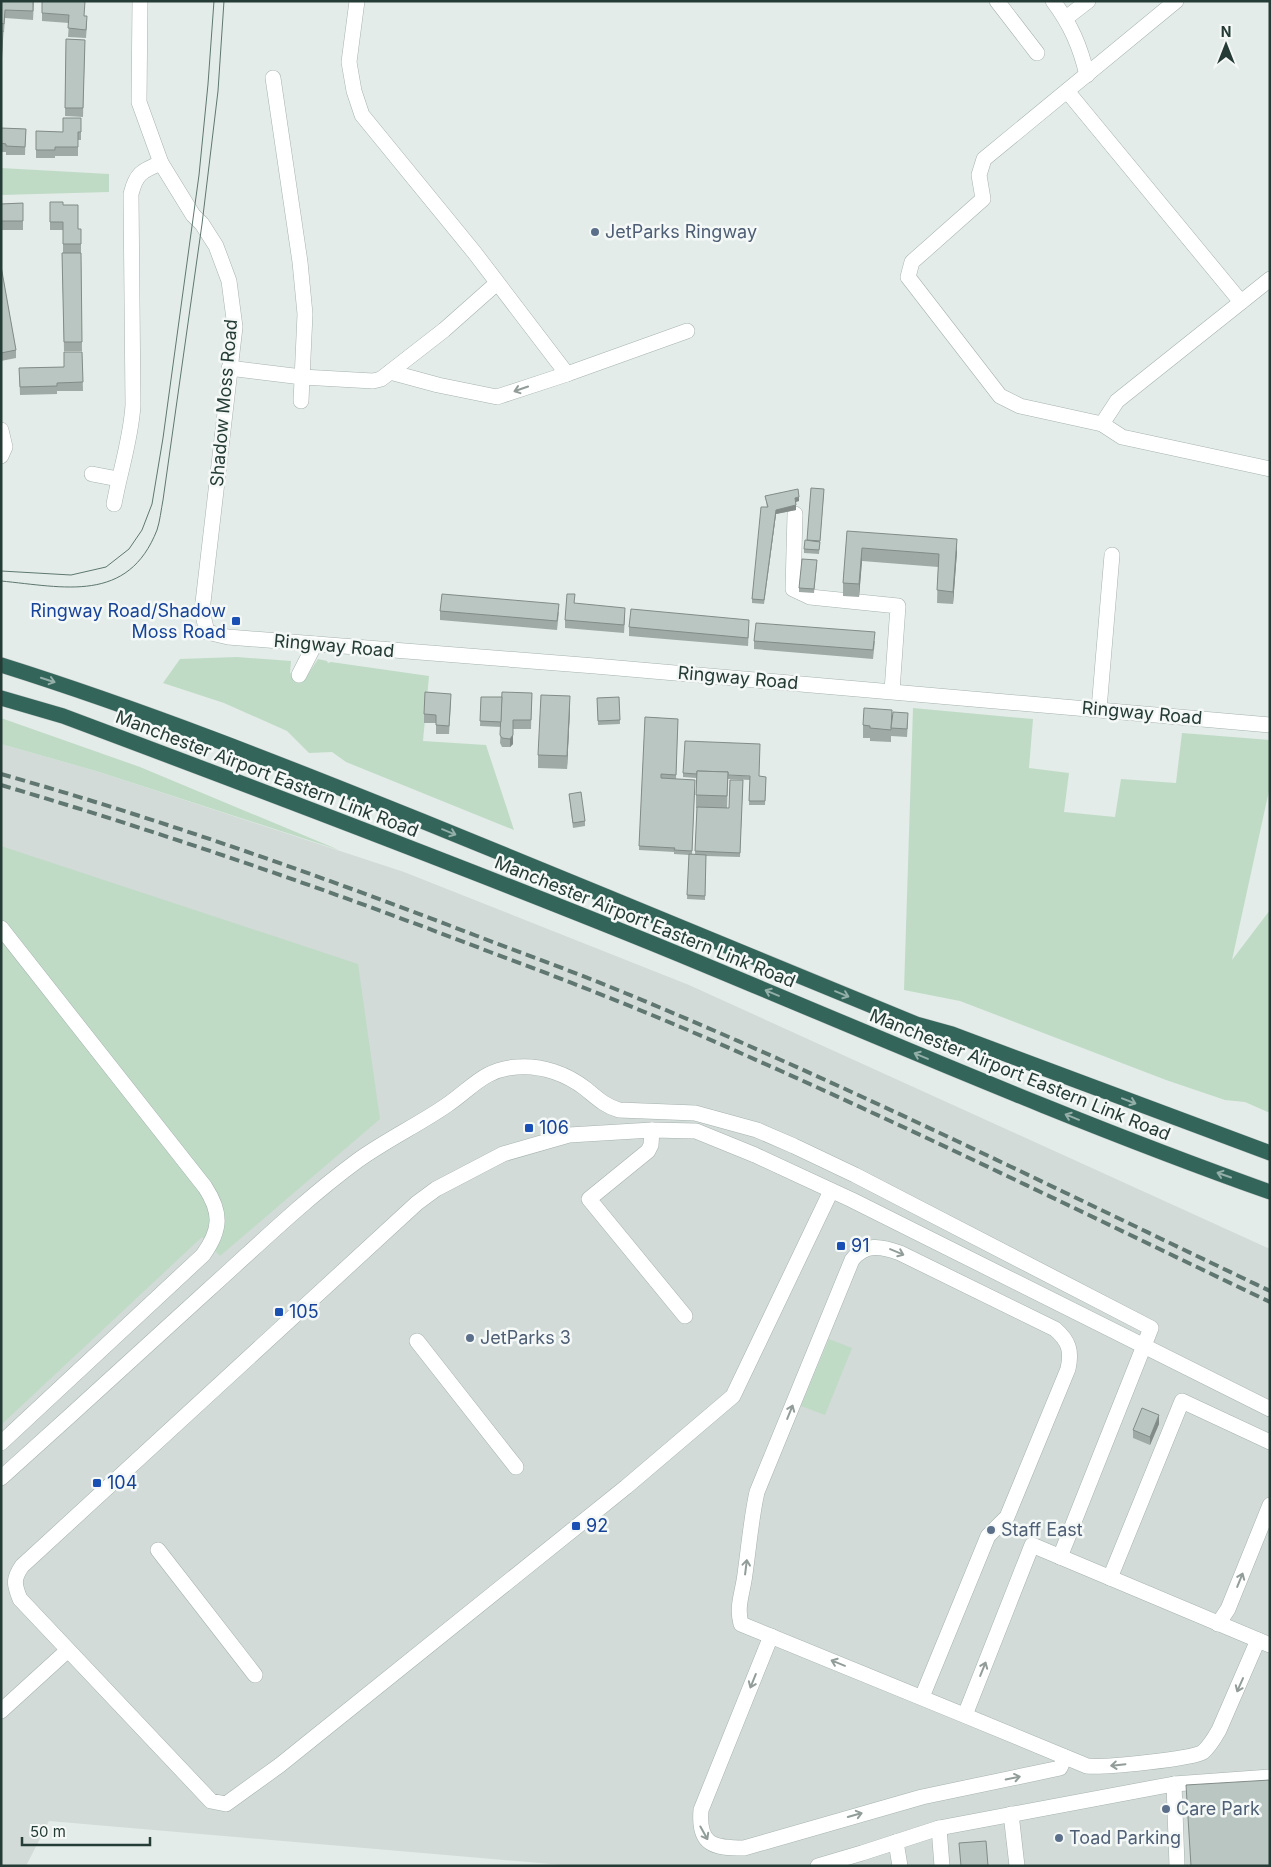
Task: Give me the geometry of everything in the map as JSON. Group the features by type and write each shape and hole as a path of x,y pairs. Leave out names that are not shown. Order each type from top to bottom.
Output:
{"highway":[{"name":"Manchester Airport Eastern Link Road","path":"1,665 126,706 304,774 561,877 916,1024 952,1034 1270,1153"},
{"name":"Manchester Airport Eastern Link Road","path":"1,698 72,719 563,907 961,1073 1173,1158 1270,1192"}],"street":[{"name":"Shadow Moss Road","path":"140,1 139,102 161,164 193,215 202,224 216,246 230,290 235,327 202,611 207,632"},
{"path":"357,1 350,62 354,90 362,115 524,315 567,374"},
{"path":"997,1 1037,54"},
{"path":"1053,1 1066,18 1080,50 1087,75"},
{"path":"1066,18 1088,1"},
{"path":"1176,1 984,159 979,175 983,199 912,262 908,278 1000,396 1020,406 1102,424 1122,437 1270,469"},
{"path":"273,78 300,262 305,314 301,401"},
{"path":"1066,91 1241,302"},
{"path":"114,504 118,479 132,423 133,405 131,194 134,180 140,173 161,164"},
{"path":"1102,424 1117,401 1270,279"},
{"path":"230,368 302,377 373,381 380,379 444,330 497,283"},
{"path":"390,372 438,386 497,397 606,361 687,331"},
{"path":"1,430 5,447 1,456"},
{"path":"92,474 118,479"},
{"path":"795,514 793,589 810,598 898,606 892,692"},
{"path":"1099,709 1112,555"},
{"name":"Ringway Road","path":"207,632 228,637 1099,709 1270,725"},
{"path":"299,675 315,644"},
{"path":"1,928 205,1187 213,1200 217,1226 214,1240 203,1255 1,1443"},
{"path":"1,1478 304,1203 358,1160 447,1105 481,1077 499,1070 518,1067 543,1069 563,1074 608,1107 619,1110 696,1113 757,1130 794,1146 958,1228 1151,1328 1060,1557"},
{"path":"831,1191 734,1396 626,1487 280,1765 226,1804 211,1801 20,1599 15,1587 15,1576 22,1566 417,1203 436,1189 502,1154 569,1135 652,1130 696,1131 755,1155 831,1191 1270,1409"},
{"path":"652,1130 651,1145 648,1151 590,1199 685,1316"},
{"path":"922,1697 988,1536 1007,1517 1068,1369 1069,1354 1065,1337 1055,1330 888,1248 870,1247 858,1252 852,1260 757,1492 738,1612 741,1624 1087,1766 1098,1767 1162,1760 1202,1753 1219,1730 1264,1643 1032,1545 965,1715"},
{"path":"417,1341 516,1467"},
{"path":"1110,1578 1182,1401 1270,1442"},
{"path":"1218,1624 1228,1609 1270,1505"},
{"path":"158,1550 255,1675"},
{"path":"771,1636 701,1810 700,1825 704,1836 712,1845 744,1848 922,1797 1060,1768 1065,1757"},
{"path":"1,1711 68,1650"},
{"path":"818,1866 863,1859 896,1842 939,1828 1174,1784 1270,1777"},
{"path":"1174,1784 1177,1866"},
{"path":"1011,1814 1017,1866"},
{"path":"939,1828 942,1866"},
{"path":"896,1842 900,1866"}],"shaded area":[{"path":"1,744 96,771 404,872 689,985 1270,1249 1270,1866 574,1866 49,1821 26,1866 1,1866"}],"green space":[{"path":"1,168 109,174 109,192 1,195"},
{"path":"237,657 291,661 290,673 306,677 318,659 328,663 429,676 423,741 486,745 514,830 346,762 332,752 309,753 287,731 224,703 163,683 180,659"},
{"path":"913,708 1033,719 1029,768 1069,773 1064,812 1115,817 1121,779 1176,783 1182,733 1270,740 1270,786 1232,960 1270,910 1270,1113 1245,1102 1225,1100 1166,1080 960,1001 904,990"},
{"path":"1,718 140,767 339,850 96,771 1,744"},
{"path":"1,846 358,964 380,1119 220,1256 202,1237 1,1425"},
{"path":"829,1339 852,1348 825,1415 801,1406"}],"building":[{"path":"1,1 33,1 33,11 5,10 4,24 1,23"},
{"path":"42,1 85,1 84,16 87,16 86,30 68,28 69,15 42,13"},
{"path":"1,31 3,31 1,68"},
{"path":"66,39 85,40 83,108 65,108"},
{"path":"63,118 81,118 81,132 78,132 78,147 55,147 55,150 36,150 36,131 63,132"},
{"path":"1,128 26,129 25,147 6,146 6,144 1,143"},
{"path":"50,202 63,202 63,205 78,205 78,229 81,229 81,244 63,244 63,222 50,222"},
{"path":"23,203 23,221 1,221 1,204"},
{"path":"62,253 81,253 82,342 64,342"},
{"path":"1,266 16,350 1,353"},
{"path":"64,352 82,352 83,382 57,383 57,386 20,387 19,368 64,367"},
{"path":"811,488 824,489 820,541 807,540"},
{"path":"798,489 799,497 795,498 796,505 776,510 764,600 752,599 761,507 768,507 765,496"},
{"path":"847,531 957,539 953,592 937,590 939,554 862,548 859,584 843,583"},
{"path":"805,540 820,542 819,550 804,549"},
{"path":"802,559 817,560 814,589 799,588"},
{"path":"442,594 559,604 557,621 440,611"},
{"path":"567,594 575,594 574,603 625,608 624,625 565,620"},
{"path":"631,609 749,620 748,638 629,627"},
{"path":"756,623 875,632 873,650 754,641"},
{"path":"425,692 451,694 449,726 436,725 436,715 424,714"},
{"path":"502,692 532,693 531,720 513,720 513,735 510,739 502,738 500,735"},
{"path":"541,695 570,696 567,756 538,755"},
{"path":"481,697 502,697 501,722 480,721"},
{"path":"619,697 620,720 598,721 597,698"},
{"path":"864,708 892,710 891,730 870,728 870,726 863,725"},
{"path":"893,712 908,713 907,729 891,728"},
{"path":"645,717 678,719 676,775 661,774 661,778 695,780 692,851 639,846"},
{"path":"685,741 760,744 759,776 766,777 765,801 749,801 750,776 728,775 728,772 697,771 697,774 683,773"},
{"path":"697,771 728,772 727,796 696,795"},
{"path":"730,780 743,780 740,853 695,851 697,807 729,808"},
{"path":"581,792 585,821 573,823 569,794"},
{"path":"689,854 706,855 705,896 687,895"},
{"path":"1142,1408 1159,1415 1150,1437 1133,1430"},
{"path":"1270,1780 1270,1866 1191,1866 1186,1785"},
{"path":"986,1841 988,1866 961,1866 959,1843"}],"tram line":[{"path":"1,571 71,575 106,567 129,549 142,530 152,504 163,438 199,175 214,1"},
{"path":"1,581 70,587 92,586 112,580 129,570 145,554 157,530 163,500 202,224 218,91 224,1"}],"railway":[{"path":"1,774 122,810 241,850 360,892 607,986 707,1027 869,1100 1270,1291"},
{"path":"1,785 125,823 308,885 563,979 635,1008 757,1060 904,1128 1270,1302"}],"place":[{"name":"JetParks Ringway","path":"595,232"},
{"name":"Ringway Road/Shadow Moss Road","path":"236,621"},
{"name":"106","path":"529,1128"},
{"name":"91","path":"841,1246"},
{"name":"105","path":"279,1312"},
{"name":"JetParks 3","path":"470,1338"},
{"name":"104","path":"97,1483"},
{"name":"92","path":"576,1526"},
{"name":"Staff East","path":"991,1530"},
{"name":"Care Park","path":"1166,1809"},
{"name":"Toad Parking","path":"1059,1838"}]}
